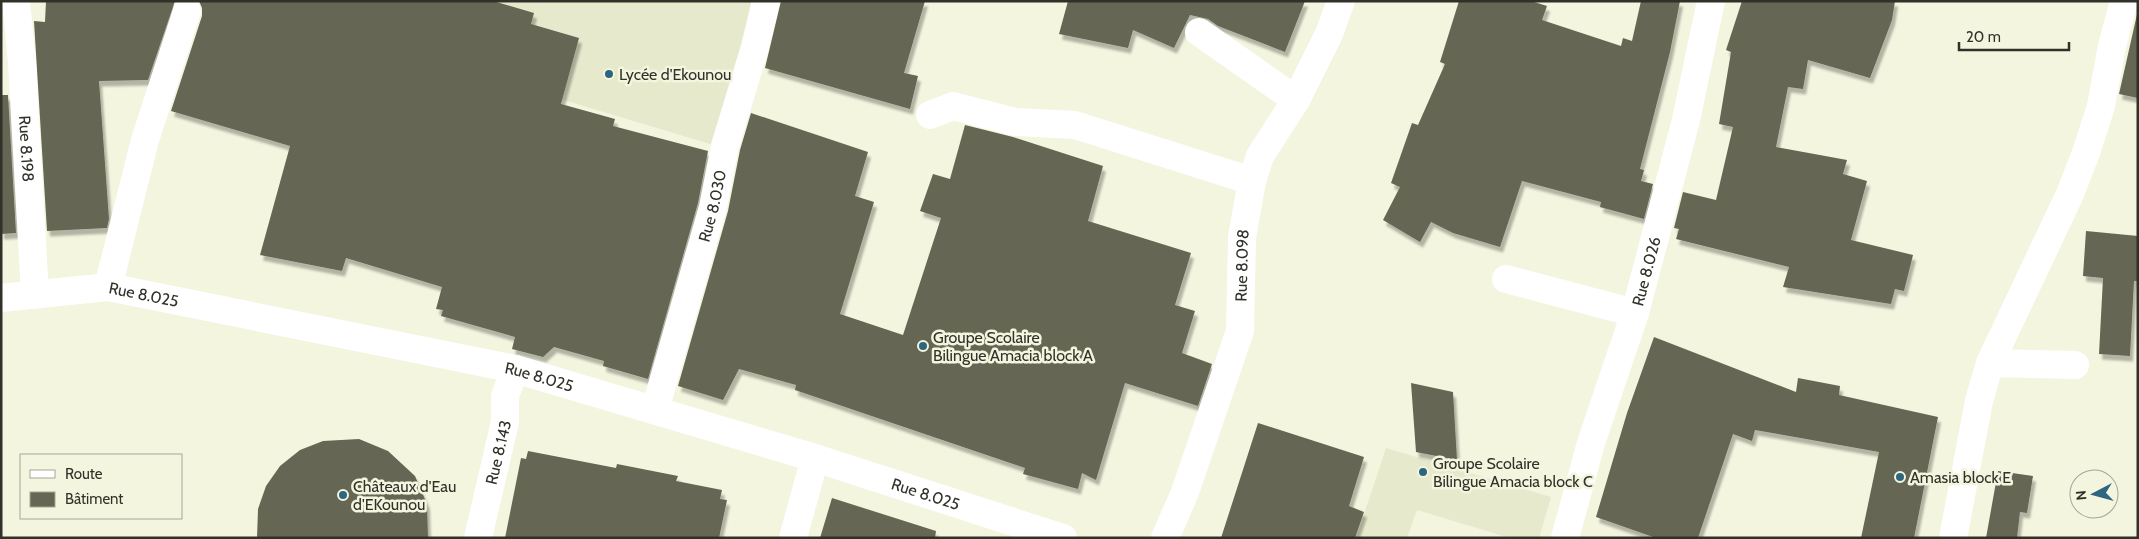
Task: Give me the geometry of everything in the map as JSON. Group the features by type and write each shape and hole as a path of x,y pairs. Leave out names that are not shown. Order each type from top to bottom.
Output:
{"street":[{"name":"Rue 8.198","path":"16,1 12,62 35,294"},
{"name":"Rue 8.030","path":"655,410 713,207 725,146 755,47 766,1"},
{"name":"Rue 8.098","path":"1164,538 1185,492 1240,331 1242,238 1252,182 1260,156 1296,100 1329,34 1341,1"},
{"name":"Rue 8.026","path":"1565,538 1591,443 1635,313 1686,120 1711,1"},
{"path":"1953,538 1979,401 1990,363 2070,194 2101,106 2112,46 2124,1"},
{"path":"108,288 145,140 187,11"},
{"path":"1199,32 1296,100"},
{"path":"930,115 953,106 1015,122 1075,125 1252,182"},
{"path":"1506,279 1635,313"},
{"name":"Rue 8.025","path":"1,298 108,288 515,369 815,458 1063,538"},
{"path":"1990,363 2075,365"},
{"name":"Rue 8.143","path":"478,538 505,422 505,396 515,369"},
{"path":"793,538 815,458"}],"shaded area":[{"name":"Lycée d'Ekounou","path":"235,1 759,1 720,147"},
{"name":"Groupe Scolaire Bilingue Amacia block C","path":"1386,448 1551,497 1539,538 1510,538 1417,510 1407,538 1356,538"}],"building":[{"path":"46,1 175,1 148,80 99,81 109,219 107,228 47,231 34,21 45,22"},
{"path":"199,1 493,1 534,13 531,24 579,38 561,104 615,119 613,126 708,151 698,203 648,379 603,366 604,361 554,347 543,357 512,349 515,337 441,316 443,310 436,309 442,287 346,258 342,271 260,255 290,146 171,111 202,16 202,8"},
{"path":"781,1 925,1 904,73 918,76 910,109 765,68"},
{"path":"1068,1 1305,1 1285,52 1218,26 1208,19 1190,15 1174,48 1133,30 1128,48 1059,34"},
{"path":"1459,1 1531,1 1547,6 1542,20 1621,46 1623,38 1632,41 1641,1 1680,1 1670,52 1640,169 1644,170 1641,181 1653,184 1644,219 1600,207 1601,202 1522,181 1500,247 1453,233 1431,222 1420,242 1383,220 1400,187 1391,183 1412,123 1418,125 1445,64 1440,62"},
{"path":"1742,1 1895,1 1892,20 1870,78 1808,60 1803,89 1788,87 1776,147 1847,160 1843,174 1867,181 1851,240 1913,255 1904,291 1895,289 1891,304 1783,287 1789,267 1676,239 1679,229 1674,228 1683,192 1716,200 1733,127 1719,124 1731,52 1726,50"},
{"path":"2138,10 2138,98 2119,94"},
{"path":"1,95 8,95 16,233 1,234"},
{"path":"751,113 868,152 855,196 874,202 840,314 903,335 941,218 920,211 933,174 950,179 965,125 1013,137 1103,166 1088,221 1191,253 1175,305 1195,311 1182,353 1212,364 1198,406 1125,383 1096,480 1082,473 1078,489 1023,474 1025,468 795,390 796,385 739,369 723,400 678,386 728,211 740,150"},
{"path":"2086,231 2138,236 2138,281 2134,281 2130,356 2099,354 2103,278 2083,276"},
{"path":"1654,337 1796,392 1798,378 1840,386 1839,395 1938,417 1914,538 1861,538 1879,452 1755,430 1752,441 1733,434 1698,538 1656,538 1596,517 1627,413"},
{"path":"1411,383 1453,392 1457,460 1416,452"},
{"path":"1258,423 1364,457 1349,506 1364,512 1355,538 1221,538"},
{"name":"Châteaux d'Eau d'EKounou","path":"359,439 388,451 415,476 427,504 428,538 257,538 258,509 266,486 280,466 300,450 323,441"},
{"path":"528,451 616,468 617,464 678,476 676,481 722,490 720,499 727,500 719,538 505,538 521,458 526,459"},
{"path":"1998,471 2033,476 2027,513 2020,512 2017,538 1986,538"},
{"path":"832,498 936,531 935,538 820,538"}],"place":[{"name":"Lycée d'Ekounou","path":"609,74"},
{"name":"Groupe Scolaire Bilingue Amacia block A","path":"923,346"},
{"name":"Groupe Scolaire Bilingue Amacia block C","path":"1423,472"},
{"name":"Amasia block E","path":"1900,477"},
{"name":"Châteaux d'Eau d'EKounou","path":"343,495"}]}
